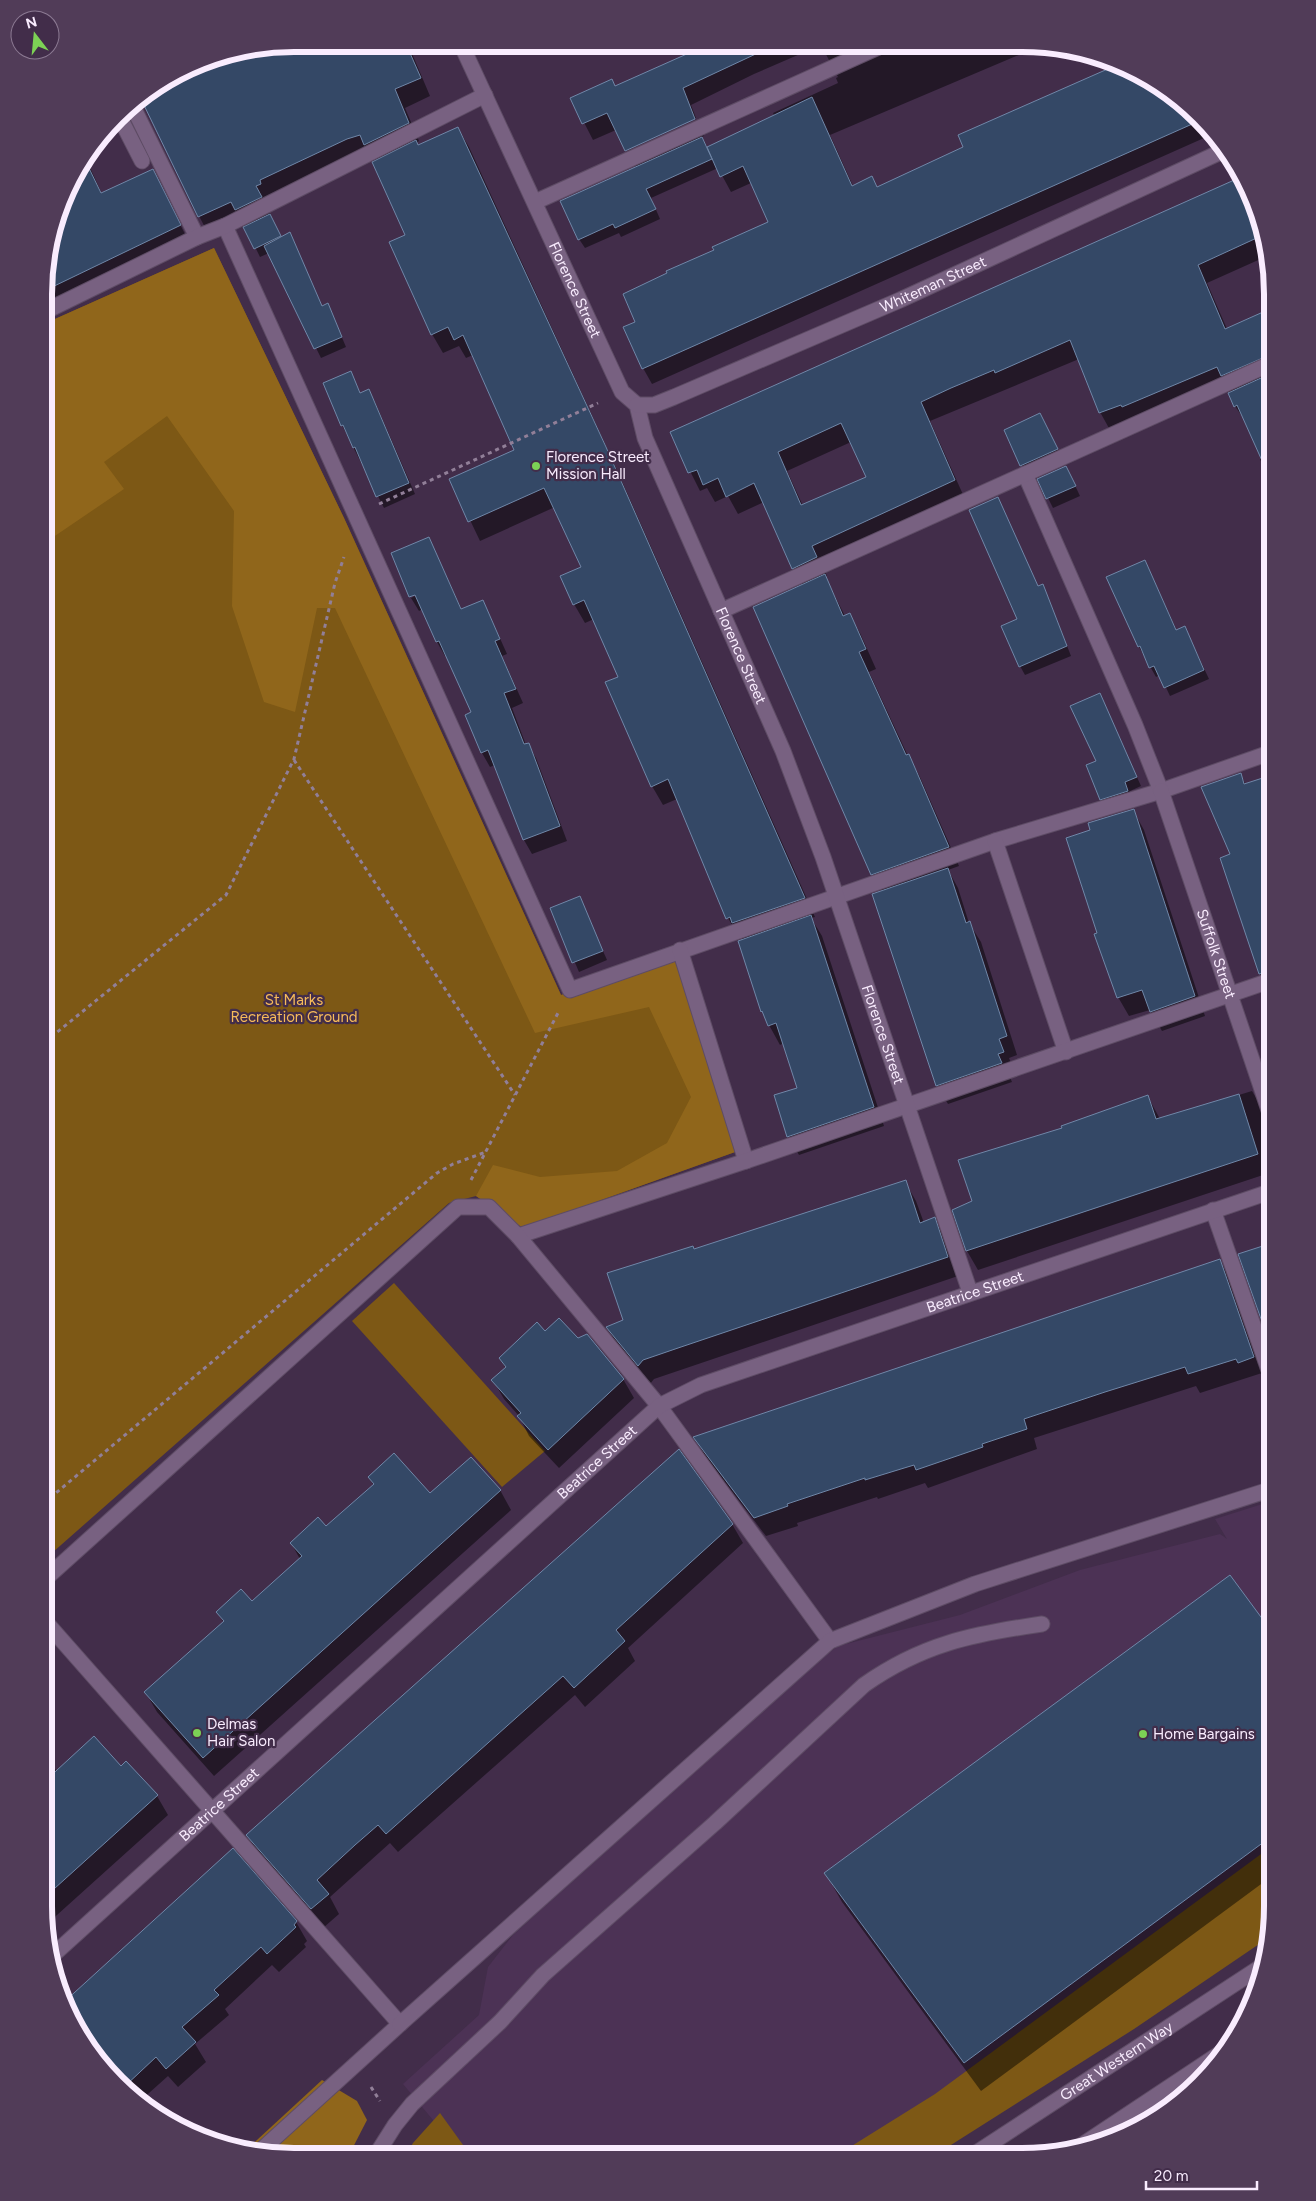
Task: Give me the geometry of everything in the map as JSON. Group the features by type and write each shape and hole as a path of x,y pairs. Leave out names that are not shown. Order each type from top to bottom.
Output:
{"street":[{"name":"Florence Street","path":"465,52 622,392 638,404 645,438 783,751 836,895 970,1292"},
{"path":"535,202 870,52"},
{"path":"52,309 225,226 485,94"},
{"path":"136,112 197,238"},
{"path":"123,123 142,161"},
{"name":"Whiteman Street","path":"638,404 654,405 900,300 1218,153"},
{"path":"225,226 357,514 570,990 836,895 995,841 1161,790 1264,755"},
{"path":"722,611 1264,367"},
{"name":"Suffolk Street","path":"1025,474 1135,725 1161,790 1264,1095"},
{"path":"995,841 1066,1052"},
{"path":"680,950 746,1161"},
{"path":"518,1236 746,1161 1264,983"},
{"name":"Beatrice Street","path":"57,1952 212,1809 660,1406 701,1385 1264,1194"},
{"path":"52,1573 458,1207 489,1208 518,1236 660,1406 830,1641"},
{"path":"1213,1210 1264,1356"},
{"path":"265,2146 830,1641 975,1584 1264,1492"},
{"path":"381,2148 395,2125 412,2104 500,2022 543,1975 715,1823 864,1685 890,1667 936,1646 981,1633 1042,1624"},
{"path":"52,1629 400,2024"},
{"name":"Great Western Way","path":"984,2148 1254,1971"},
{"path":"1093,2138 1205,2064"}],"path":[{"path":"52,1036 226,895 294,759 335,583 357,514 622,392"},
{"path":"294,759 515,1095"},
{"path":"458,1207 570,990"},
{"path":"52,1496 437,1174 453,1164 486,1152"},
{"path":"356,2064 395,2125"}],"shaded area":[{"path":"214,248 344,518 561,995 677,957 735,1152 523,1228 476,1196 493,1165 540,1177 617,1171 667,1143 691,1097 649,1007 535,1033 335,608 317,608 295,712 264,702 232,606 234,511 167,416 104,462 124,489 52,538 52,320"},
{"path":"1264,1504 1264,1888 895,2148 431,2148 443,2132 403,2084 479,2015 488,1967 513,1935 822,1658 838,1646 960,1615 1080,1570 1220,1534 1227,1539 1215,1519"},
{"path":"322,2080 357,2101 367,2120 353,2148 279,2148 252,2145"}],"green space":[{"name":"St Marks Recreation Ground","path":"214,248 344,518 561,995 677,957 735,1152 523,1228 476,1196 449,1203 52,1553 52,320"},
{"path":"394,1283 545,1451 502,1487 352,1321"},
{"path":"1264,1852 1264,1906 1260,1943 1134,2029 946,2148 848,2148 935,2094"},
{"path":"440,2113 465,2148 410,2148"}],"building":[{"path":"295,52 410,52 421,78 395,89 409,123 364,145 360,135 347,139 260,180 261,184 256,186 262,197 235,210 231,202 198,217 144,105 147,103 188,77 217,65 247,57"},
{"path":"691,52 760,52 683,88 695,119 625,151 607,113 582,124 570,98 612,79 615,86"},
{"path":"1108,69 1128,77 1156,93 1193,123 642,369 623,327 635,322 623,294 667,273 666,271 714,250 712,247 768,222 743,166 720,177 707,147 812,97 852,186 872,176 877,187 963,147 958,135"},
{"path":"458,127 606,447 805,898 732,923 730,917 726,919 668,779 651,787 605,682 618,677 584,600 573,605 560,576 581,567 544,488 468,522 449,479 514,450 463,335 454,340 448,327 431,335 389,242 405,235 372,162 416,140 418,145"},
{"path":"702,137 712,159 646,189 656,209 615,228 613,224 578,240 560,201"},
{"path":"89,168 101,193 153,169 181,225 53,287 57,247 65,217 77,188"},
{"path":"1234,180 1239,188 1251,217 1257,238 1198,265 1225,329 1264,312 1264,357 1221,376 1217,367 1122,407 1121,405 1099,413 1070,340 995,373 994,370 951,388 921,402 955,480 812,546 817,557 792,569 754,483 726,497 718,478 703,485 697,470 688,473 670,432","holes":["841,423 866,477 801,505 778,452"]},
{"path":"270,214 281,236 254,249 243,227"},
{"path":"290,232 322,306 328,303 342,337 314,349 264,246"},
{"path":"351,371 360,393 369,389 409,483 376,497 355,447 353,448 343,425 341,426 323,383"},
{"path":"1264,377 1264,465 1237,405 1234,407 1228,393"},
{"path":"1040,413 1058,449 1020,466 1004,430"},
{"path":"1066,466 1076,486 1046,499 1037,479"},
{"path":"998,497 1038,586 1043,584 1067,646 1019,667 1001,626 1017,619 969,510"},
{"path":"429,537 461,609 483,600 500,639 495,641 516,689 504,693 524,744 529,743 560,826 523,840 488,750 481,753 465,715 471,712 439,641 436,642 415,595 409,597 391,553"},
{"path":"1145,560 1176,630 1185,626 1204,670 1164,688 1154,666 1149,668 1140,646 1138,647 1106,577"},
{"path":"825,574 843,616 850,613 866,649 859,652 906,755 909,754 949,847 871,875 753,607"},
{"path":"1100,693 1137,777 1125,782 1128,791 1100,800 1086,765 1096,761 1070,706"},
{"path":"1241,773 1244,784 1264,778 1264,973 1259,974 1220,858 1230,854 1201,787"},
{"path":"1134,809 1195,996 1150,1012 1142,990 1117,998 1094,934 1097,933 1066,838 1090,830 1088,823"},
{"path":"948,868 966,923 970,921 1007,1036 999,1039 1004,1052 998,1054 1002,1063 936,1086 872,894"},
{"path":"580,896 603,951 572,963 550,908"},
{"path":"811,915 874,1107 787,1137 774,1095 797,1088 776,1023 768,1026 761,1012 738,941"},
{"path":"1239,1094 1258,1154 966,1251 952,1210 972,1201 958,1160 1062,1128 1061,1126 1148,1095 1156,1119"},
{"path":"906,1180 920,1223 935,1217 948,1257 643,1360 638,1366 606,1327 623,1320 607,1273 693,1246 694,1249"},
{"path":"1264,1246 1264,1327 1238,1254"},
{"path":"1220,1259 1254,1357 1238,1363 1236,1359 1188,1374 1185,1367 1105,1392 1024,1419 1027,1429 982,1444 983,1447 916,1470 914,1465 865,1480 865,1478 787,1504 788,1506 754,1518 693,1437"},
{"path":"559,1318 578,1338 587,1334 624,1379 548,1450 517,1416 521,1413 491,1380 506,1367 499,1358 537,1322 545,1331"},
{"path":"679,1449 733,1524 616,1630 625,1641 574,1688 563,1676 386,1834 378,1825 355,1845 317,1880 329,1894 311,1909 246,1835"},
{"path":"394,1453 430,1493 471,1457 501,1490 203,1758 144,1692 224,1621 216,1612 241,1589 252,1601 302,1556 290,1543 318,1517 326,1526 374,1484 368,1477"},
{"name":"Home Bargains","path":"1230,1575 1264,1621 1264,1842 964,2063 824,1873"},
{"path":"94,1736 121,1766 126,1761 158,1795 52,1891 52,1775"},
{"path":"233,1848 297,1921 294,1925 296,1927 267,1954 261,1947 214,1990 219,1995 182,2027 196,2042 166,2069 156,2057 129,2083 93,2041 70,1997"}],"place":[{"name":"Florence Street Mission Hall","path":"536,466"},
{"name":"Delmas Hair Salon","path":"197,1733"},
{"name":"Home Bargains","path":"1143,1734"}]}
